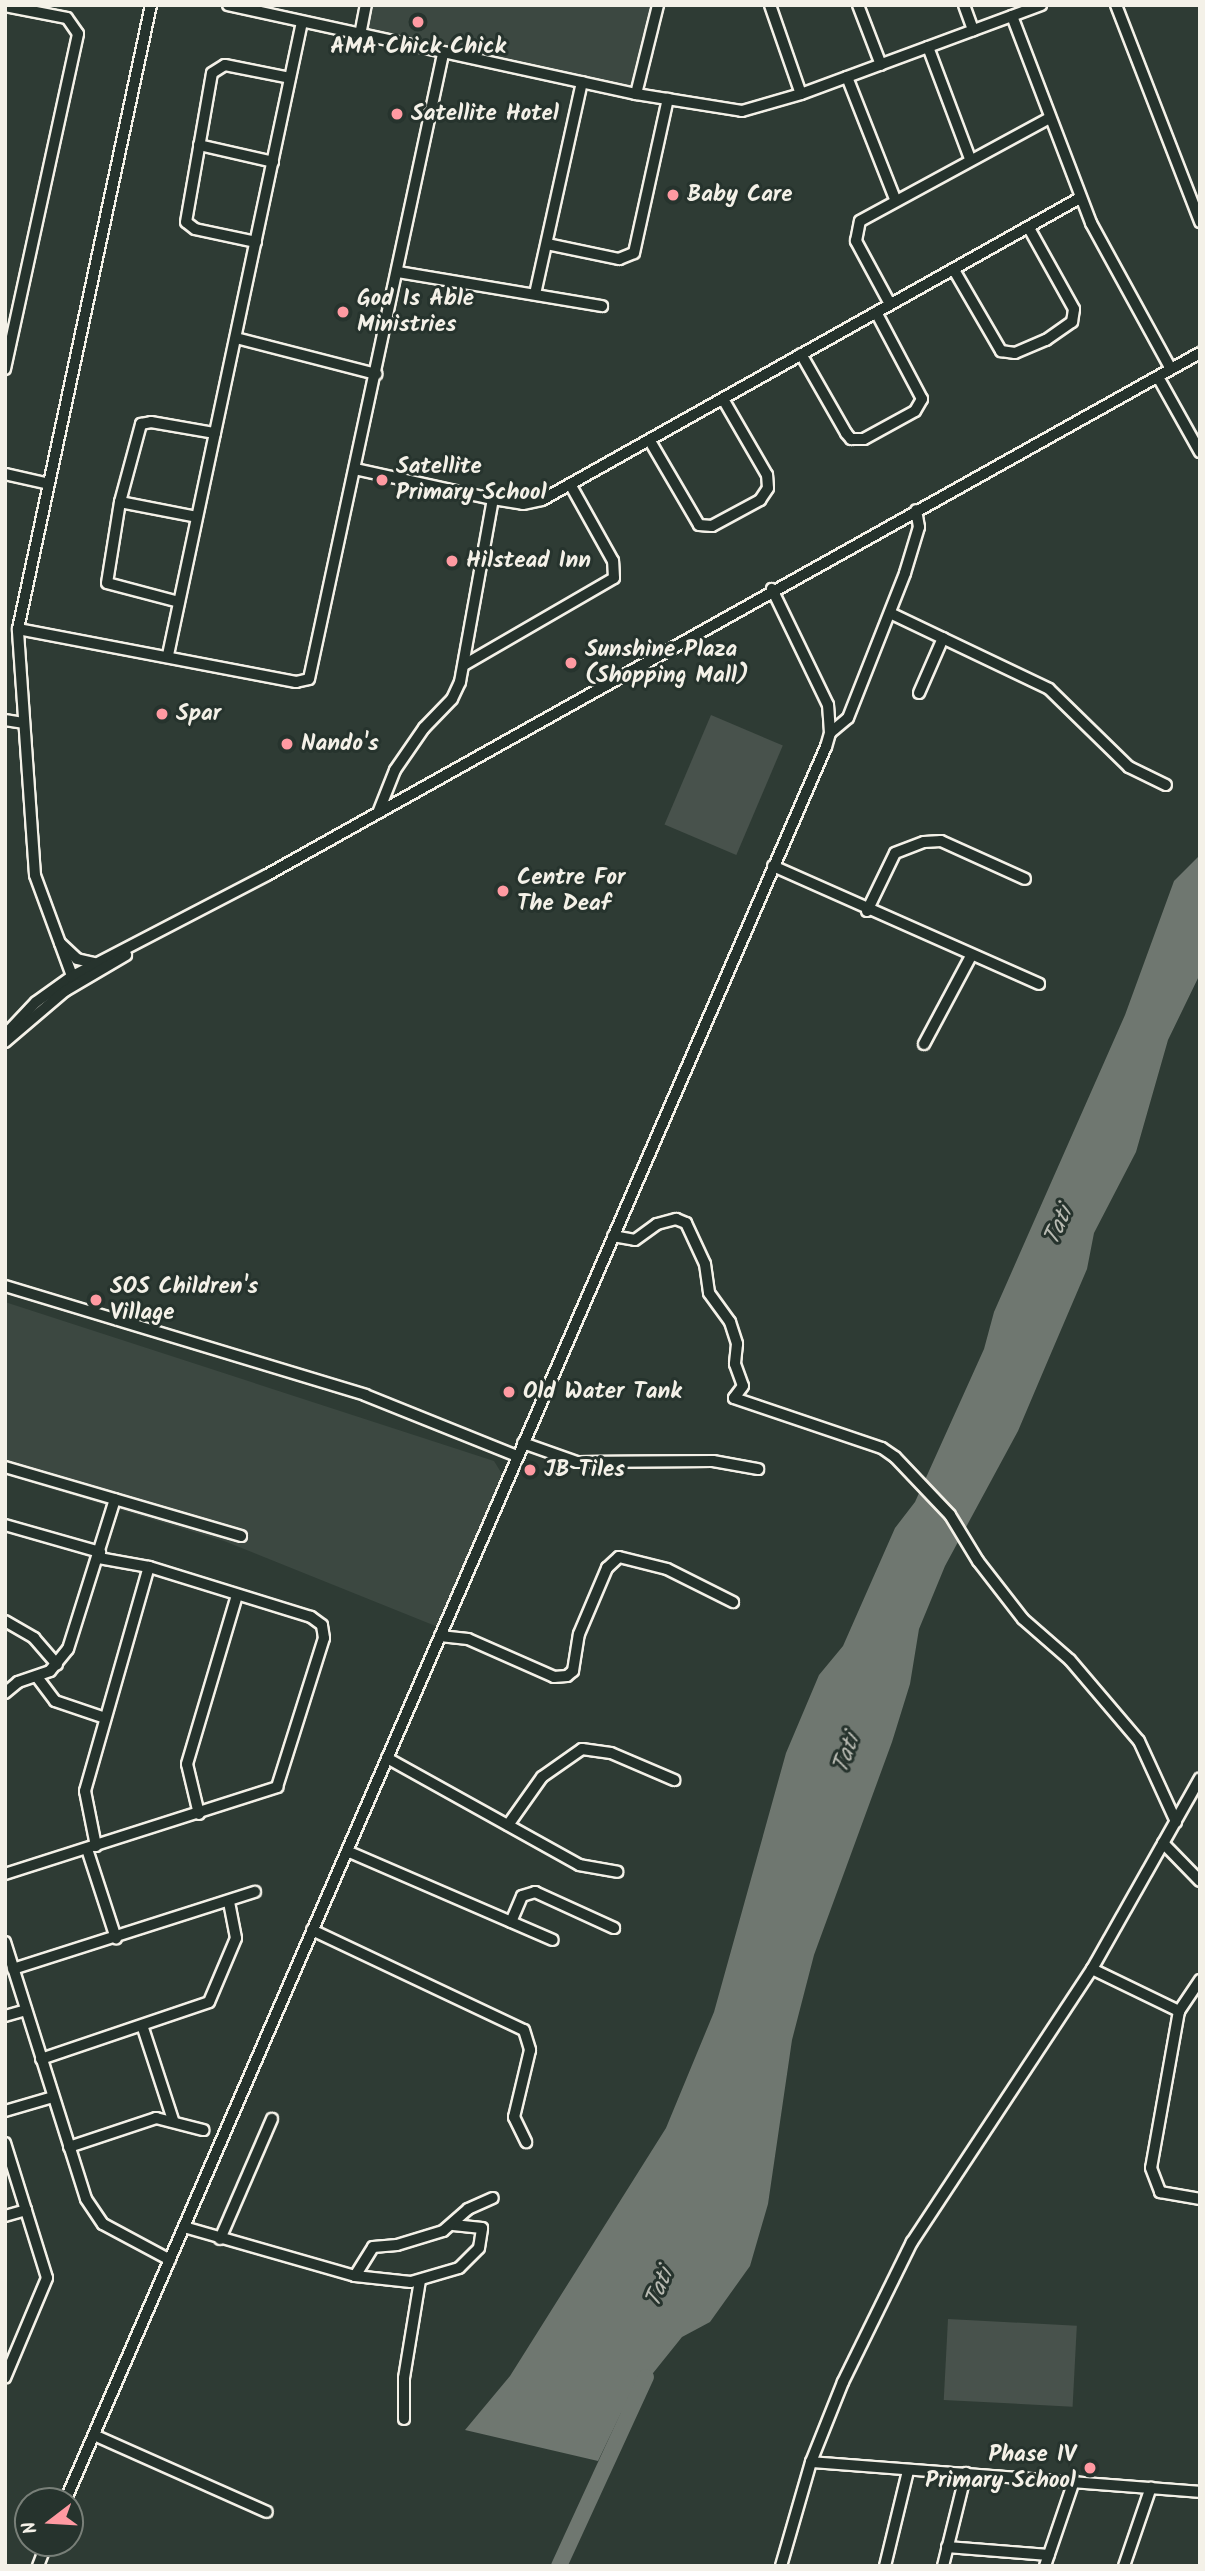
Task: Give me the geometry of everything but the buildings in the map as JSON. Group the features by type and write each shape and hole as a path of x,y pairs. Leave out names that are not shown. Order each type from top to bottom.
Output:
{"street":[{"path":"73,980 35,874 18,629 151,5"},
{"path":"228,5 636,94 741,111 801,94 1041,5"},
{"path":"360,35 366,5"},
{"path":"636,94 658,5"},
{"path":"770,5 801,94"},
{"path":"858,5 881,65"},
{"path":"964,5 973,30"},
{"path":"1116,5 1200,222"},
{"path":"5,6 66,18 74,22 78,34 5,369"},
{"path":"1012,16 1080,198 1171,369"},
{"path":"168,655 302,22"},
{"path":"928,47 970,159"},
{"path":"18,629 168,655 296,682 309,680 443,54"},
{"path":"256,242 187,224 199,145 216,68 225,65 290,78"},
{"path":"847,77 895,200"},
{"path":"535,294 582,82"},
{"path":"547,244 618,259 634,253 668,100"},
{"path":"890,304 855,233 860,221 1050,118"},
{"path":"199,145 273,162"},
{"path":"355,469 493,499 530,503 571,486 1080,198"},
{"path":"954,270 1001,351 1016,354 1046,340 1072,322 1074,309 1029,228"},
{"path":"398,272 602,306"},
{"path":"802,354 851,439 864,439 915,411 922,399 876,312"},
{"path":"236,338 376,374"},
{"path":"5,1035 36,1002 73,980 1200,353"},
{"path":"1158,377 1200,452"},
{"path":"650,441 699,525 712,526 760,500 768,488 767,475 723,399"},
{"path":"179,601 107,583 120,502 139,425 149,421 215,433"},
{"path":"5,474 49,484"},
{"path":"464,665 614,578 613,561 571,486"},
{"path":"377,813 395,769 424,728 452,699 464,665 493,499"},
{"path":"120,502 197,517"},
{"path":"71,2487 830,733 848,718 918,535 916,510"},
{"path":"772,589 822,689 830,733"},
{"path":"890,613 1049,689 1129,766 1166,785"},
{"path":"919,692 943,638"},
{"path":"5,720 23,723"},
{"path":"867,911 895,853 924,842 941,841 1025,879"},
{"path":"773,866 867,911 1038,985"},
{"path":"5,1042 95,963 173,924"},
{"path":"57,940 77,959 95,963"},
{"path":"924,1044 971,956"},
{"path":"613,1236 635,1240 657,1224 676,1219 686,1223 705,1264 709,1293 730,1322 737,1344 736,1364 743,1386 734,1398 882,1448 895,1457 950,1514 978,1561 1023,1619 1070,1660 1139,1741 1175,1822"},
{"path":"5,1286 365,1395 517,1456"},
{"path":"523,1443 577,1462 713,1461 758,1469"},
{"path":"5,1467 241,1535"},
{"path":"5,1693 18,1682 37,1677 57,1664 73,1638 115,1499"},
{"path":"5,1525 311,1617 322,1625 324,1638 277,1787 5,1874"},
{"path":"440,1636 468,1639 554,1677 567,1676 573,1671 579,1634 607,1567 619,1557 680,1574 733,1602"},
{"path":"116,1938 92,1847 85,1791 149,1567"},
{"path":"199,1814 187,1764 237,1595"},
{"path":"5,1621 34,1638 57,1664"},
{"path":"37,1677 55,1701 105,1718"},
{"path":"508,1825 542,1777 582,1749 611,1753 674,1780"},
{"path":"387,1758 579,1865 617,1872"},
{"path":"781,2566 811,2462 844,2382 912,2242 1092,1969 1200,1778"},
{"path":"1163,1843 1200,1881"},
{"path":"347,1851 553,1940"},
{"path":"13,1969 255,1892"},
{"path":"511,1922 522,1896 535,1892 614,1928"},
{"path":"41,2059 143,2028 209,2002 236,1938 229,1902"},
{"path":"312,1930 524,2030 530,2050 513,2117 526,2142"},
{"path":"5,1942 69,2147 93,2213 114,2231 170,2260"},
{"path":"1092,1969 1179,2011"},
{"path":"1200,1980 1179,2011 1151,2178 1167,2195 1200,2199"},
{"path":"5,2016 26,2010"},
{"path":"143,2028 173,2120"},
{"path":"5,2111 53,2096"},
{"path":"69,2147 156,2118 173,2120 203,2130"},
{"path":"220,2239 272,2119"},
{"path":"5,2143 47,2278 9,2356 5,2378"},
{"path":"355,2276 373,2246 418,2240 453,2225 468,2209 493,2198"},
{"path":"5,2216 26,2210"},
{"path":"184,2227 355,2276 420,2280 459,2268 479,2248 482,2228 453,2225"},
{"path":"404,2419 404,2378 420,2280"},
{"path":"94,2435 267,2512"},
{"path":"811,2462 1200,2492"},
{"path":"885,2566 908,2471"},
{"path":"943,2566 966,2473"},
{"path":"1045,2566 1074,2481"},
{"path":"1124,2566 1151,2487"},
{"path":"947,2547 1049,2555"}],"shaded area":[{"path":"366,5 658,5 636,94 360,35"},
{"path":"711,715 783,745 736,855 665,825"},
{"path":"5,1302 494,1461 502,1474 438,1627 224,1541 5,1475"},
{"path":"948,2319 1077,2326 1073,2407 944,2400"}],"water":[{"path":"1200,855 1200,974 1168,1040 1136,1152 1094,1233 1087,1269 1018,1431 945,1566 919,1629 910,1684 892,1742 814,1955 792,2040 768,2204 750,2266 710,2322 682,2337 621,2413 598,2461 465,2430 510,2376 666,2128 714,2012 786,1753 819,1675 843,1646 895,1528 915,1502 984,1349 994,1312 1125,1015 1174,881"}],"waterway":[{"name":"Tati","path":"559,2566 646,2377"}],"place":[{"name":"AMA Chick Chick","path":"418,22"},
{"name":"Satellite Hotel","path":"397,114"},
{"name":"Baby Care","path":"673,195"},
{"name":"God Is Able Ministries","path":"343,312"},
{"name":"Satellite Primary School","path":"382,480"},
{"name":"Hilstead Inn","path":"452,561"},
{"name":"Sunshine Plaza (Shopping Mall)","path":"571,663"},
{"name":"Spar","path":"162,714"},
{"name":"Nando's","path":"287,744"},
{"name":"Centre For The Deaf","path":"503,891"},
{"name":"SOS Children's Village","path":"96,1300"},
{"name":"Old Water Tank","path":"509,1392"},
{"name":"JB Tiles","path":"530,1470"},
{"name":"Phase IV Primary School","path":"1090,2468"}]}
